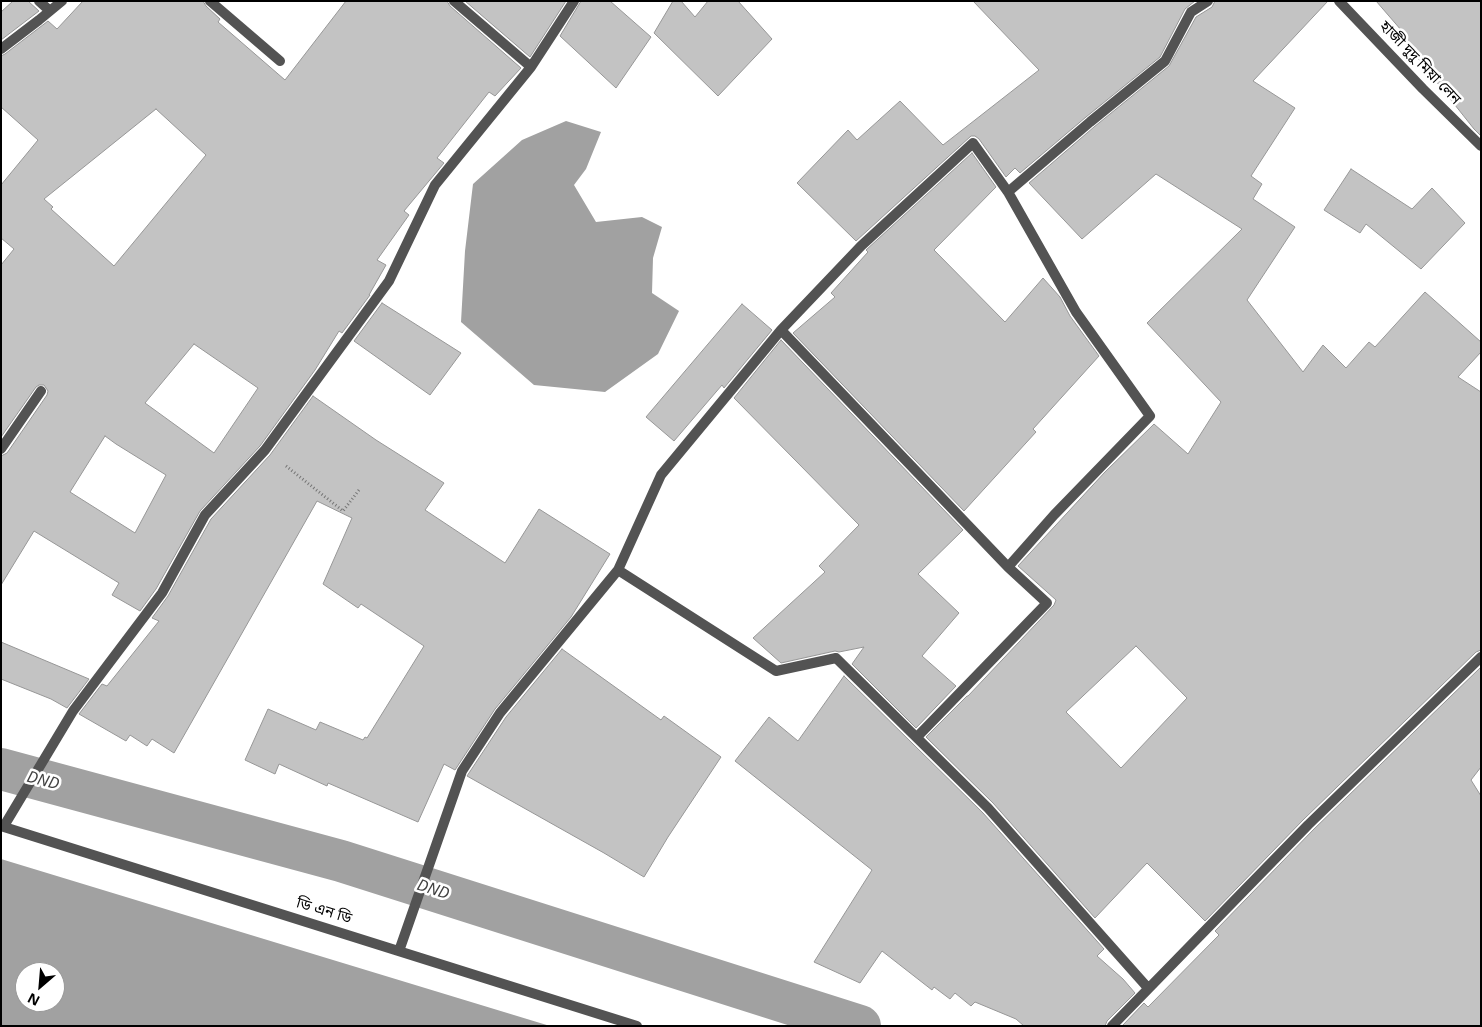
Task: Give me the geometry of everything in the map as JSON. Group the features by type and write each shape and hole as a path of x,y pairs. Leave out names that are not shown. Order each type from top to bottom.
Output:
{"street":[{"path":"39,1 50,11"},
{"path":"1,49 62,1"},
{"path":"210,1 280,62"},
{"path":"454,1 532,67"},
{"path":"2,826 72,711 162,593 206,515 266,450 389,281 435,185 532,67 574,1"},
{"path":"1008,192 1165,61 1191,12 1208,1"},
{"name":"হাজী দুদু মিয়া লেন","path":"1339,1 1423,89 1481,146"},
{"path":"399,951 462,771 500,713 618,570 661,476 781,330 861,246 973,143 1008,192 1076,312 1150,416 1054,515 1008,567"},
{"path":"781,330 1008,567 1047,603 917,737"},
{"path":"1,449 41,390"},
{"path":"618,570 776,671 836,658 988,808 1148,988"},
{"path":"1112,1026 1308,825 1481,657"},
{"name":"ডি এন ডি","path":"2,826 637,1026"}],"path":[{"path":"266,450 343,511 359,490"}],"shaded area":[{"path":"566,121 601,132 586,169 574,185 596,222 642,217 662,227 653,258 652,293 679,311 658,354 605,392 534,385 461,322 465,251 473,184 522,140"},
{"path":"1,859 550,1026 1,1026"}],"building":[{"path":"13,1 28,1 39,11 1,40 1,12"},
{"path":"83,1 203,1 220,19 218,22 285,80 346,1 447,1 450,6 521,68 495,96 489,92 437,158 444,163 404,211 409,215 377,260 386,265 370,295 342,333 339,331 315,370 260,446 200,511 156,589 140,611 112,595 119,583 34,531 1,585 1,456 7,453 48,391 44,385 36,387 1,437 1,265 14,249 1,238 1,185 38,140 1,107 1,56 48,21 57,29","holes":["156,109 206,155 114,266 51,209 53,207 44,199","194,344 258,388 214,453 145,403","105,436 166,475 135,533 70,492"]},
{"path":"465,1 566,1 530,57"},
{"path":"581,1 610,1 651,37 616,88 560,36"},
{"path":"673,1 681,1 695,17 708,1 738,1 772,39 718,96 654,33"},
{"path":"973,1 1195,1 1185,9 1160,57 1020,173 1015,168 1006,177 979,139 971,136 856,241 797,183 848,130 857,140 900,101 943,145 1039,70"},
{"path":"1215,1 1328,1 1253,81 1295,108 1251,176 1262,184 1253,199 1295,227 1247,300 1303,372 1323,345 1346,368 1369,342 1375,347 1425,292 1481,342 1481,352 1458,377 1481,392 1481,650 1476,652 1303,820 1205,921 1147,863 1095,918 993,803 926,737 968,696 1054,605 1056,600 1018,566 1105,472 1154,424 1188,454 1221,402 1147,323 1242,229 1156,174 1082,239 1029,183 1169,66 1196,17 1212,7","holes":["1136,646 1187,698 1121,768 1066,712"]},
{"path":"1376,1 1481,1 1481,136 1405,42 1408,38"},
{"path":"972,153 996,187 934,250 1005,322 1043,278 1060,297 1070,316 1099,356 1033,429 1036,432 964,511 793,333 835,297 831,293 868,252 866,250"},
{"path":"1351,169 1412,209 1432,188 1465,223 1421,269 1366,224 1360,233 1324,210"},
{"path":"382,303 461,353 430,395 354,341"},
{"path":"742,304 772,330 724,388 722,385 674,441 646,417"},
{"path":"781,340 963,530 918,574 959,613 922,656 956,686 916,728 852,664 864,647 839,652 835,651 781,663 753,638 825,572 819,566 859,525 734,398"},
{"path":"313,396 376,440 444,483 425,510 505,563 539,509 610,554 571,617 495,709 455,770 444,764 418,822 328,783 327,786 279,764 275,774 245,760 268,709 316,730 320,722 363,740 365,737 367,738 424,646 361,604 358,608 323,584 352,518 317,501 174,753 152,739 147,746 130,735 126,741 79,714 102,684 107,686 159,621 152,618 168,596 211,519 270,455"},
{"path":"1,642 89,679 67,708 51,699 1,679"},
{"path":"562,649 661,720 664,716 721,757 644,877 467,776 506,717"},
{"path":"1481,667 1481,767 1471,780 1481,796 1481,1026 1122,1026 1144,1003 1148,1007 1219,935 1215,931 1313,830"},
{"path":"844,676 983,813 1104,949 1097,956 1123,979 1135,993 1107,1021 1105,1026 1024,1026 1016,1019 975,1002 971,1006 955,993 950,999 934,987 932,990 882,951 860,983 814,962 872,870 735,761 769,717 798,741"}],"waterway":[{"name":"DND","path":"1,769 341,861 860,1026"}]}
